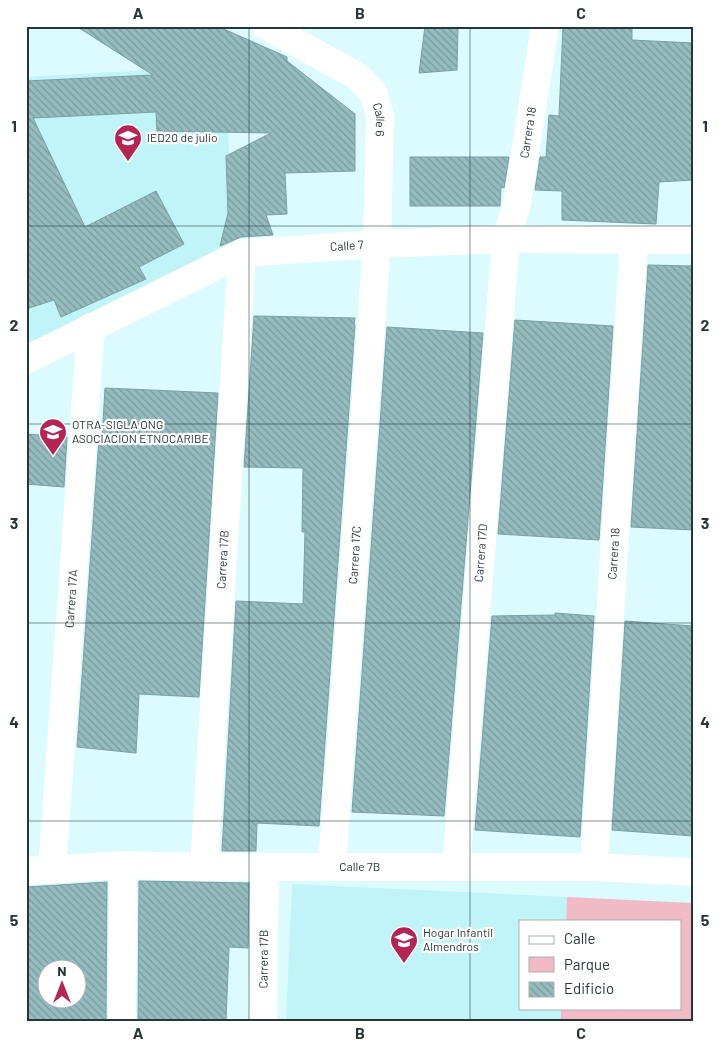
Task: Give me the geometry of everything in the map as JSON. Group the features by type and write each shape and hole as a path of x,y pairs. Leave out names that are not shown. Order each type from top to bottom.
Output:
{"street":[{"name":"Calle 6","path":"266,26 357,76 373,92 380,116 377,244"},
{"name":"Carrera 18","path":"506,239 517,204 545,26"},
{"name":"Calle 7","path":"26,360 242,253 377,244 506,239 693,240"},
{"name":"Carrera 17D","path":"456,867 506,239"},
{"name":"Carrera 18","path":"594,867 634,240"},
{"name":"Carrera 17C","path":"332,867 377,244"},
{"name":"Carrera 17B","path":"204,867 242,253"},
{"name":"Carrera 17A","path":"39,871 91,327"},
{"name":"Calle 7B","path":"39,871 123,865 204,867 594,867 693,872"},
{"path":"122,1021 123,865"},
{"name":"Carrera 17B","path":"262,1021 265,867"}],"shaded area":[{"name":"IED20 de julio","path":"223,66 236,248 26,350 26,77"},
{"name":"Hogar Infantil Almendros","path":"292,884 567,897 566,920 519,920 519,1010 563,1010 562,1021 286,1021"}],"green space":[{"path":"567,897 693,903 693,1021 561,1021 561,1010 682,1010 682,920 566,920"}],"building":[{"path":"76,26 217,26 287,57 287,61 355,114 355,171 285,173 287,214 266,215 273,235 241,237 220,246 228,213 226,156 271,133 157,131 156,112 33,118 85,227 156,191 184,244 139,267 146,279 61,317 54,300 26,309 26,81 153,75"},
{"path":"425,26 458,26 457,70 419,73"},
{"path":"563,26 632,26 632,40 693,43 693,180 659,182 656,224 562,220 562,191 535,190 540,157 546,157 549,115 559,116"},
{"path":"410,157 509,157 504,188 501,187 500,206 410,206"},
{"path":"648,265 693,266 693,530 631,527"},
{"path":"254,316 355,318 355,325 319,826 257,823 256,851 222,851 236,601 303,604 305,532 302,532 303,468 244,467"},
{"path":"515,320 613,326 599,540 498,534"},
{"path":"387,327 483,333 444,816 352,812"},
{"path":"105,388 218,393 199,697 139,694 136,753 77,747 99,439 102,439"},
{"path":"26,434 67,437 64,487 26,484"},
{"path":"555,613 594,616 580,837 475,830 492,616 555,615"},
{"path":"625,621 693,626 693,836 612,830"},
{"path":"139,881 249,883 248,948 229,947 226,1021 138,1021"},
{"path":"107,882 106,1021 26,1021 26,887"}],"place":[{"name":"IED20 de julio","path":"128,162"},
{"name":"OTRA-SIGLA ONG ASOCIACION ETNOCARIBE","path":"53,456"},
{"name":"Hogar Infantil Almendros","path":"404,964"}]}
